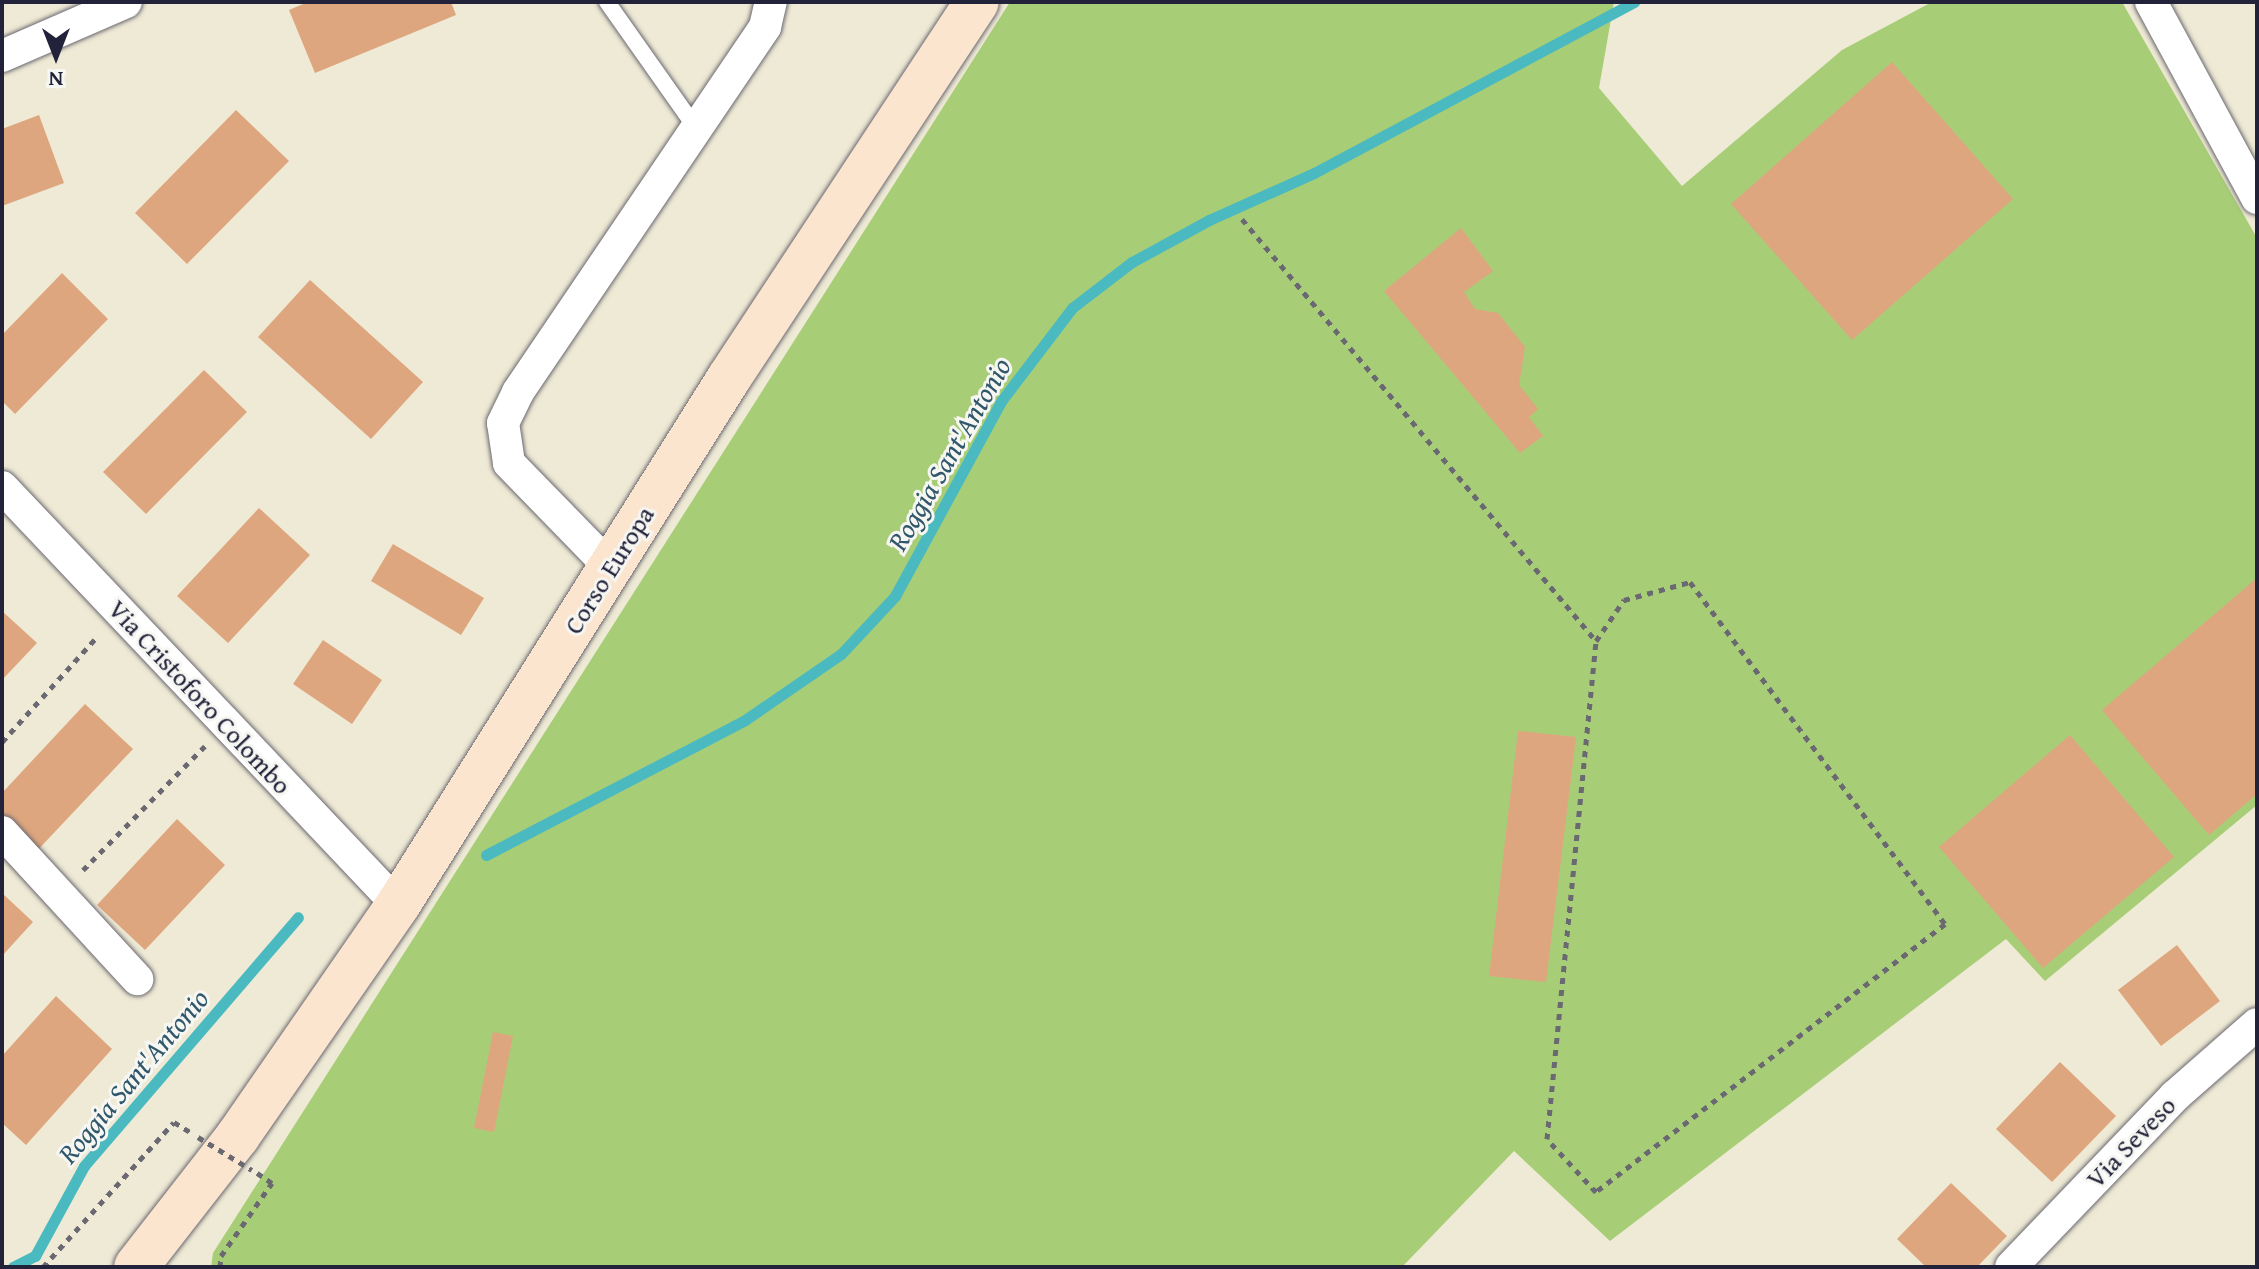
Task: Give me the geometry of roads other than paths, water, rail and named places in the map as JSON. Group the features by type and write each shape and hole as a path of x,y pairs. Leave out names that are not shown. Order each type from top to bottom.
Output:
{"main road":[{"name":"Corso Europa","path":"136,1267 229,1148 398,905 610,567 977,2"},
{"name":"Corso Europa","path":"171,1267 229,1148"}],"street":[{"path":"2,56 126,2"},
{"path":"610,567 509,463 503,423 518,392 765,27 771,2"},
{"path":"2151,2 2257,198"},
{"name":"Via Cristoforo Colombo","path":"2,487 398,905"},
{"path":"2,832 137,979"},
{"name":"Via Seveso","path":"2011,1267 2175,1096 2257,1024"}],"lane":[{"path":"607,2 696,128"}],"waterway":[{"name":"Roggia Sant'Antonio","path":"486,855 745,720 841,654 895,596 1002,400 1072,308 1132,262 1209,220 1314,173 1634,2"},
{"name":"Roggia Sant'Antonio","path":"13,1267 35,1256 84,1166 298,917"}]}
